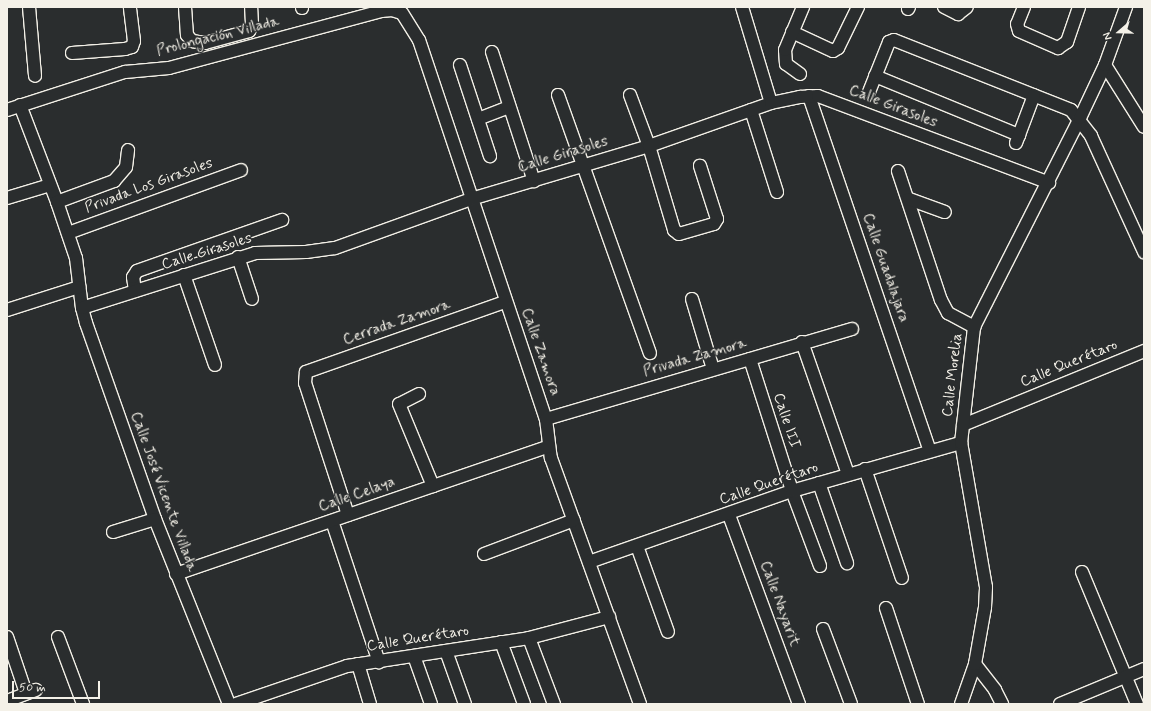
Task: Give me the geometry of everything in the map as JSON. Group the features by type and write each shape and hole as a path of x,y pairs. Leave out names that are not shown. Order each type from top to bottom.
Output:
{"street":[{"path":"29,7 34,76"},
{"path":"72,53 125,49 132,46 134,40 130,7"},
{"path":"185,7 188,35 192,41 205,43 248,31 252,24 251,7"},
{"path":"742,7 771,103"},
{"path":"800,74 790,69 785,58 785,47 803,7"},
{"path":"792,32 833,51 838,48 858,7"},
{"path":"944,7 958,14 967,7"},
{"path":"1024,7 1016,24 1019,31 1058,48 1067,42 1079,7"},
{"name":"Calle Morelia","path":"961,704 975,664 985,607 986,587 961,443 974,327 1049,183 1080,118 1105,65 1126,7"},
{"name":"Prolongación Villada","path":"7,110 125,72 169,68 381,11 392,10 402,14"},
{"name":"Calle Zamora","path":"402,14 419,40 505,302 546,419 548,446 640,704"},
{"path":"869,92 889,42 894,40 1071,110 1080,118 1091,136 1144,252"},
{"path":"492,52 534,181"},
{"path":"460,65 490,156"},
{"path":"1105,65 1144,127"},
{"path":"875,76 1018,139 1034,95"},
{"path":"558,95 650,353"},
{"path":"630,95 649,146 674,230 679,234 714,224 717,219 700,166"},
{"name":"Calle Girasoles","path":"82,308 238,258 272,251 306,252 335,248 471,198 534,181 649,146 771,103 809,96 818,96 1049,183"},
{"name":"Calle Guadalajara","path":"809,96 930,451"},
{"path":"7,310 79,287 79,270 68,233 20,105"},
{"path":"478,119 509,107"},
{"path":"751,110 777,192"},
{"path":"57,202 114,181 126,167 128,150"},
{"name":"Privada Los Girasoles","path":"68,233 241,170"},
{"path":"898,171 944,306 948,313 974,327"},
{"path":"7,198 50,186"},
{"path":"909,200 945,212"},
{"path":"135,291 133,274 137,271 282,220"},
{"path":"238,258 252,299"},
{"path":"184,275 215,365"},
{"name":"Calle José Vicente Villada","path":"79,287 82,308 155,519 229,704"},
{"path":"692,299 713,369"},
{"name":"Cerrada Zamora","path":"348,515 304,378 306,372 505,302"},
{"name":"Privada Zamora","path":"546,419 713,369 750,360 802,342 852,329"},
{"path":"802,342 848,474"},
{"name":"Calle Querétaro","path":"963,425 1144,350"},
{"name":"Calle III","path":"750,360 792,491 820,566"},
{"path":"419,394 399,404 433,486"},
{"name":"Calle Querétaro","path":"589,562 729,515 792,491 865,469 961,443"},
{"name":"Calle Celaya","path":"176,574 548,446"},
{"path":"865,469 902,578"},
{"path":"819,483 847,563"},
{"name":"Calle Nayarit","path":"729,515 799,704"},
{"path":"114,532 155,519"},
{"path":"484,554 574,520"},
{"path":"332,521 378,662"},
{"path":"637,546 668,632"},
{"path":"1082,572 1137,704"},
{"path":"886,608 918,704"},
{"name":"Calle Querétaro","path":"236,704 334,669 529,638 609,617"},
{"path":"823,629 851,704"},
{"path":"7,637 31,691 7,701"},
{"path":"58,637 83,704"},
{"path":"529,638 554,704"},
{"path":"501,642 524,704"},
{"path":"446,651 465,704"},
{"path":"414,656 431,704"},
{"path":"358,664 370,704"},
{"path":"975,664 995,690 1002,704"},
{"path":"1060,704 1072,702 1144,669"}]}
